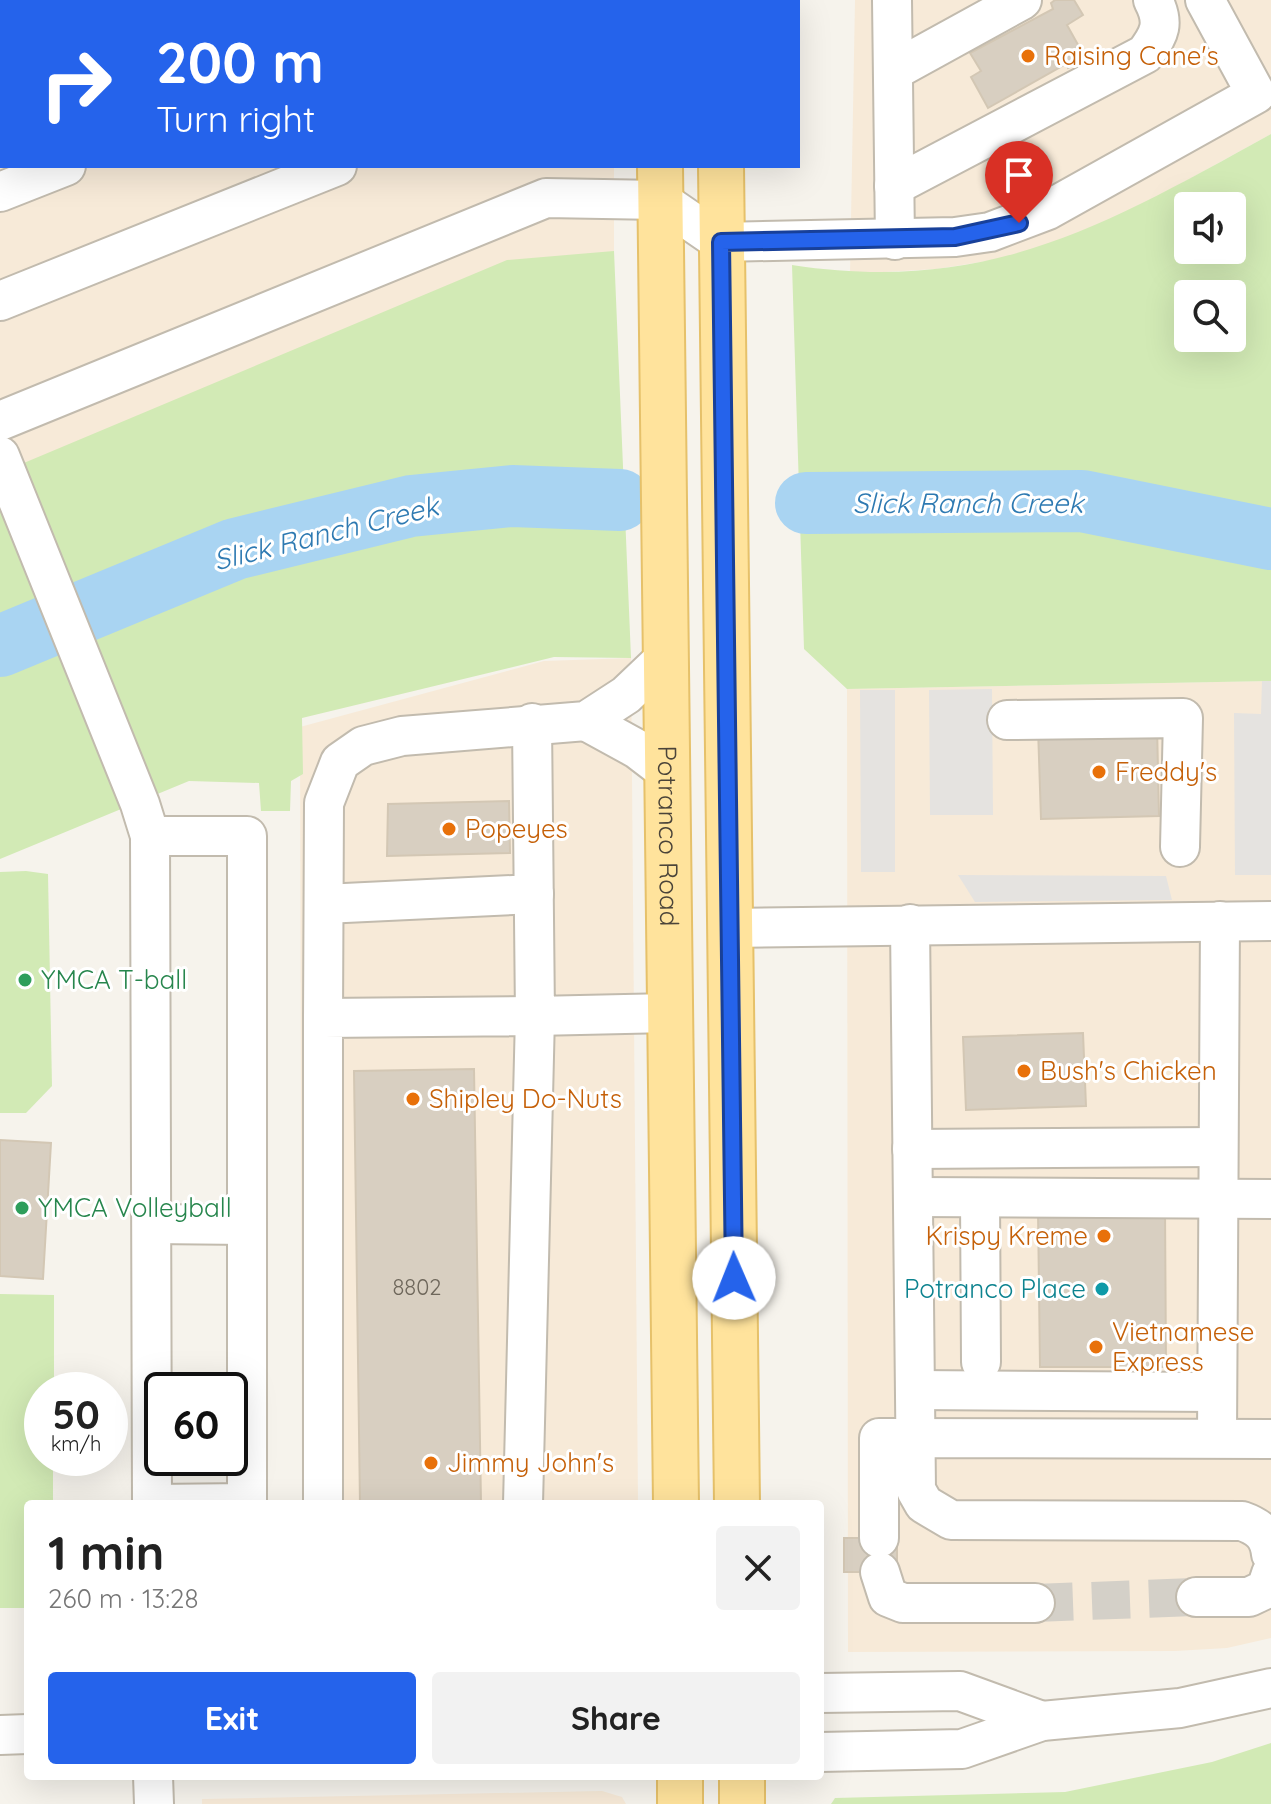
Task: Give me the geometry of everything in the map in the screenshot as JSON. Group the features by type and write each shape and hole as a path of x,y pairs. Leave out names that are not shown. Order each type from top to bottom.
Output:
{"main road":[{"path":"721,168 737,1500"},
{"name":"Potranco Road","path":"660,183 676,1500"},
{"path":"680,1780 680,1804"},
{"path":"742,1780 742,1804"}],"street":[{"path":"892,0 895,240"},
{"path":"893,71 1022,0"},
{"path":"894,186 1145,54 1161,30 1161,18 1153,0"},
{"path":"0,421 545,182 660,183 721,242 955,237 1019,223 1078,196 1264,93 1205,0"},
{"path":"0,192 61,168"},
{"path":"0,301 332,168"},
{"path":"3,464 145,820 152,1224 152,1500"},
{"path":"586,721 626,695 666,657"},
{"path":"1007,720 1183,718 1180,847"},
{"path":"323,1500 324,803 340,762 363,746 402,736 586,721 637,749 667,772"},
{"path":"523,1500 535,1016 532,723"},
{"path":"145,820 247,836 247,1500"},
{"path":"324,904 534,894"},
{"path":"1217,1438 1220,921"},
{"path":"729,928 1271,921"},
{"path":"910,924 916,1490 924,1504 951,1520 1227,1519 1257,1526 1270,1557 1266,1589 1249,1597 1196,1597"},
{"path":"323,1018 670,1013"},
{"path":"912,1149 1218,1147"},
{"path":"913,1197 1271,1199"},
{"path":"980,1198 981,1362"},
{"path":"152,1224 247,1225"},
{"path":"915,1390 1216,1392"},
{"path":"1035,1603 903,1603 888,1597 880,1555 879,1438 1271,1439"},
{"path":"824,1752 962,1749 1042,1721 1180,1708 1271,1688"},
{"path":"824,1693 960,1691 1042,1721"},
{"path":"0,1735 24,1734"},
{"path":"153,1780 154,1804"}],"shaded area":[{"path":"855,0 1271,0 1271,134 1144,204 1077,235 1007,258 936,269 850,274"},
{"path":"0,168 614,168 614,251 0,473"},
{"path":"631,658 638,1500 302,1500 300,727 544,661"},
{"path":"1262,681 1271,681 1271,875 1235,875 1234,713 1261,714"},
{"path":"1271,681 1271,1638 1227,1648 1175,1651 848,1652 847,689"},
{"path":"992,689 993,815 930,815 929,690"},
{"path":"860,690 895,690 895,872 861,872"},
{"path":"958,875 1166,876 1172,900 975,902"},
{"path":"602,1791 622,1797 626,1804 202,1804 202,1799"}],"green space":[{"path":"1271,134 1271,681 847,689 804,649 792,265 862,272 926,270 986,261 1043,245 1154,197"},
{"path":"614,251 631,658 554,657 302,718 303,774 291,781 290,811 261,811 259,783 189,781 0,859 0,473 507,260"},
{"name":"YMCA T-ball","path":"0,872 48,874 52,1086 26,1113 0,1113"},
{"path":"0,1294 54,1295 54,1372 24,1372 24,1476 53,1476 53,1500 24,1500 24,1608 0,1608"},
{"path":"1271,1743 1271,1804 831,1804 835,1798 1065,1792 1212,1762"}],"building":[{"name":"Raising Cane's","path":"1055,0 1074,0 1083,15 1067,25 1086,59 1068,68 1066,64 988,108 971,77 981,71 970,53 1053,9 1051,3"},
{"name":"Freddy's","path":"1157,725 1159,816 1041,819 1038,728"},
{"name":"Popeyes","path":"509,801 510,853 387,856 388,804"},
{"name":"Bush's Chicken","path":"1083,1033 1086,1106 966,1110 963,1037"},
{"path":"474,1069 481,1500 360,1500 354,1071"},
{"name":"YMCA Volleyball","path":"0,1140 51,1143 43,1279 0,1276"},
{"name":"Potranco Place","path":"1165,1209 1166,1367 1040,1367 1038,1210"},
{"path":"844,1538 897,1538 897,1572 844,1572"}],"waterway":[{"name":"Slick Ranch Creek","path":"0,646 235,549 411,506 512,496 620,500"},
{"name":"Slick Ranch Creek","path":"806,503 1082,501 1271,539"}],"tunnel":[{"path":"1035,1603 1196,1597"}],"place":[{"name":"Raising Cane's","path":"1028,56"},
{"name":"Freddy's","path":"1099,772"},
{"name":"Popeyes","path":"449,829"},
{"name":"YMCA T-ball","path":"25,980"},
{"name":"Bush's Chicken","path":"1024,1071"},
{"name":"Shipley Do-Nuts","path":"413,1099"},
{"name":"YMCA Volleyball","path":"22,1208"},
{"name":"Krispy Kreme","path":"1104,1236"},
{"name":"Potranco Place","path":"1102,1289"},
{"name":"Vietnamese Express","path":"1096,1347"},
{"name":"Jimmy John's","path":"431,1463"}],"route":[{"path":"734,1278 721,242 955,237 990,232 1019,223"}]}
